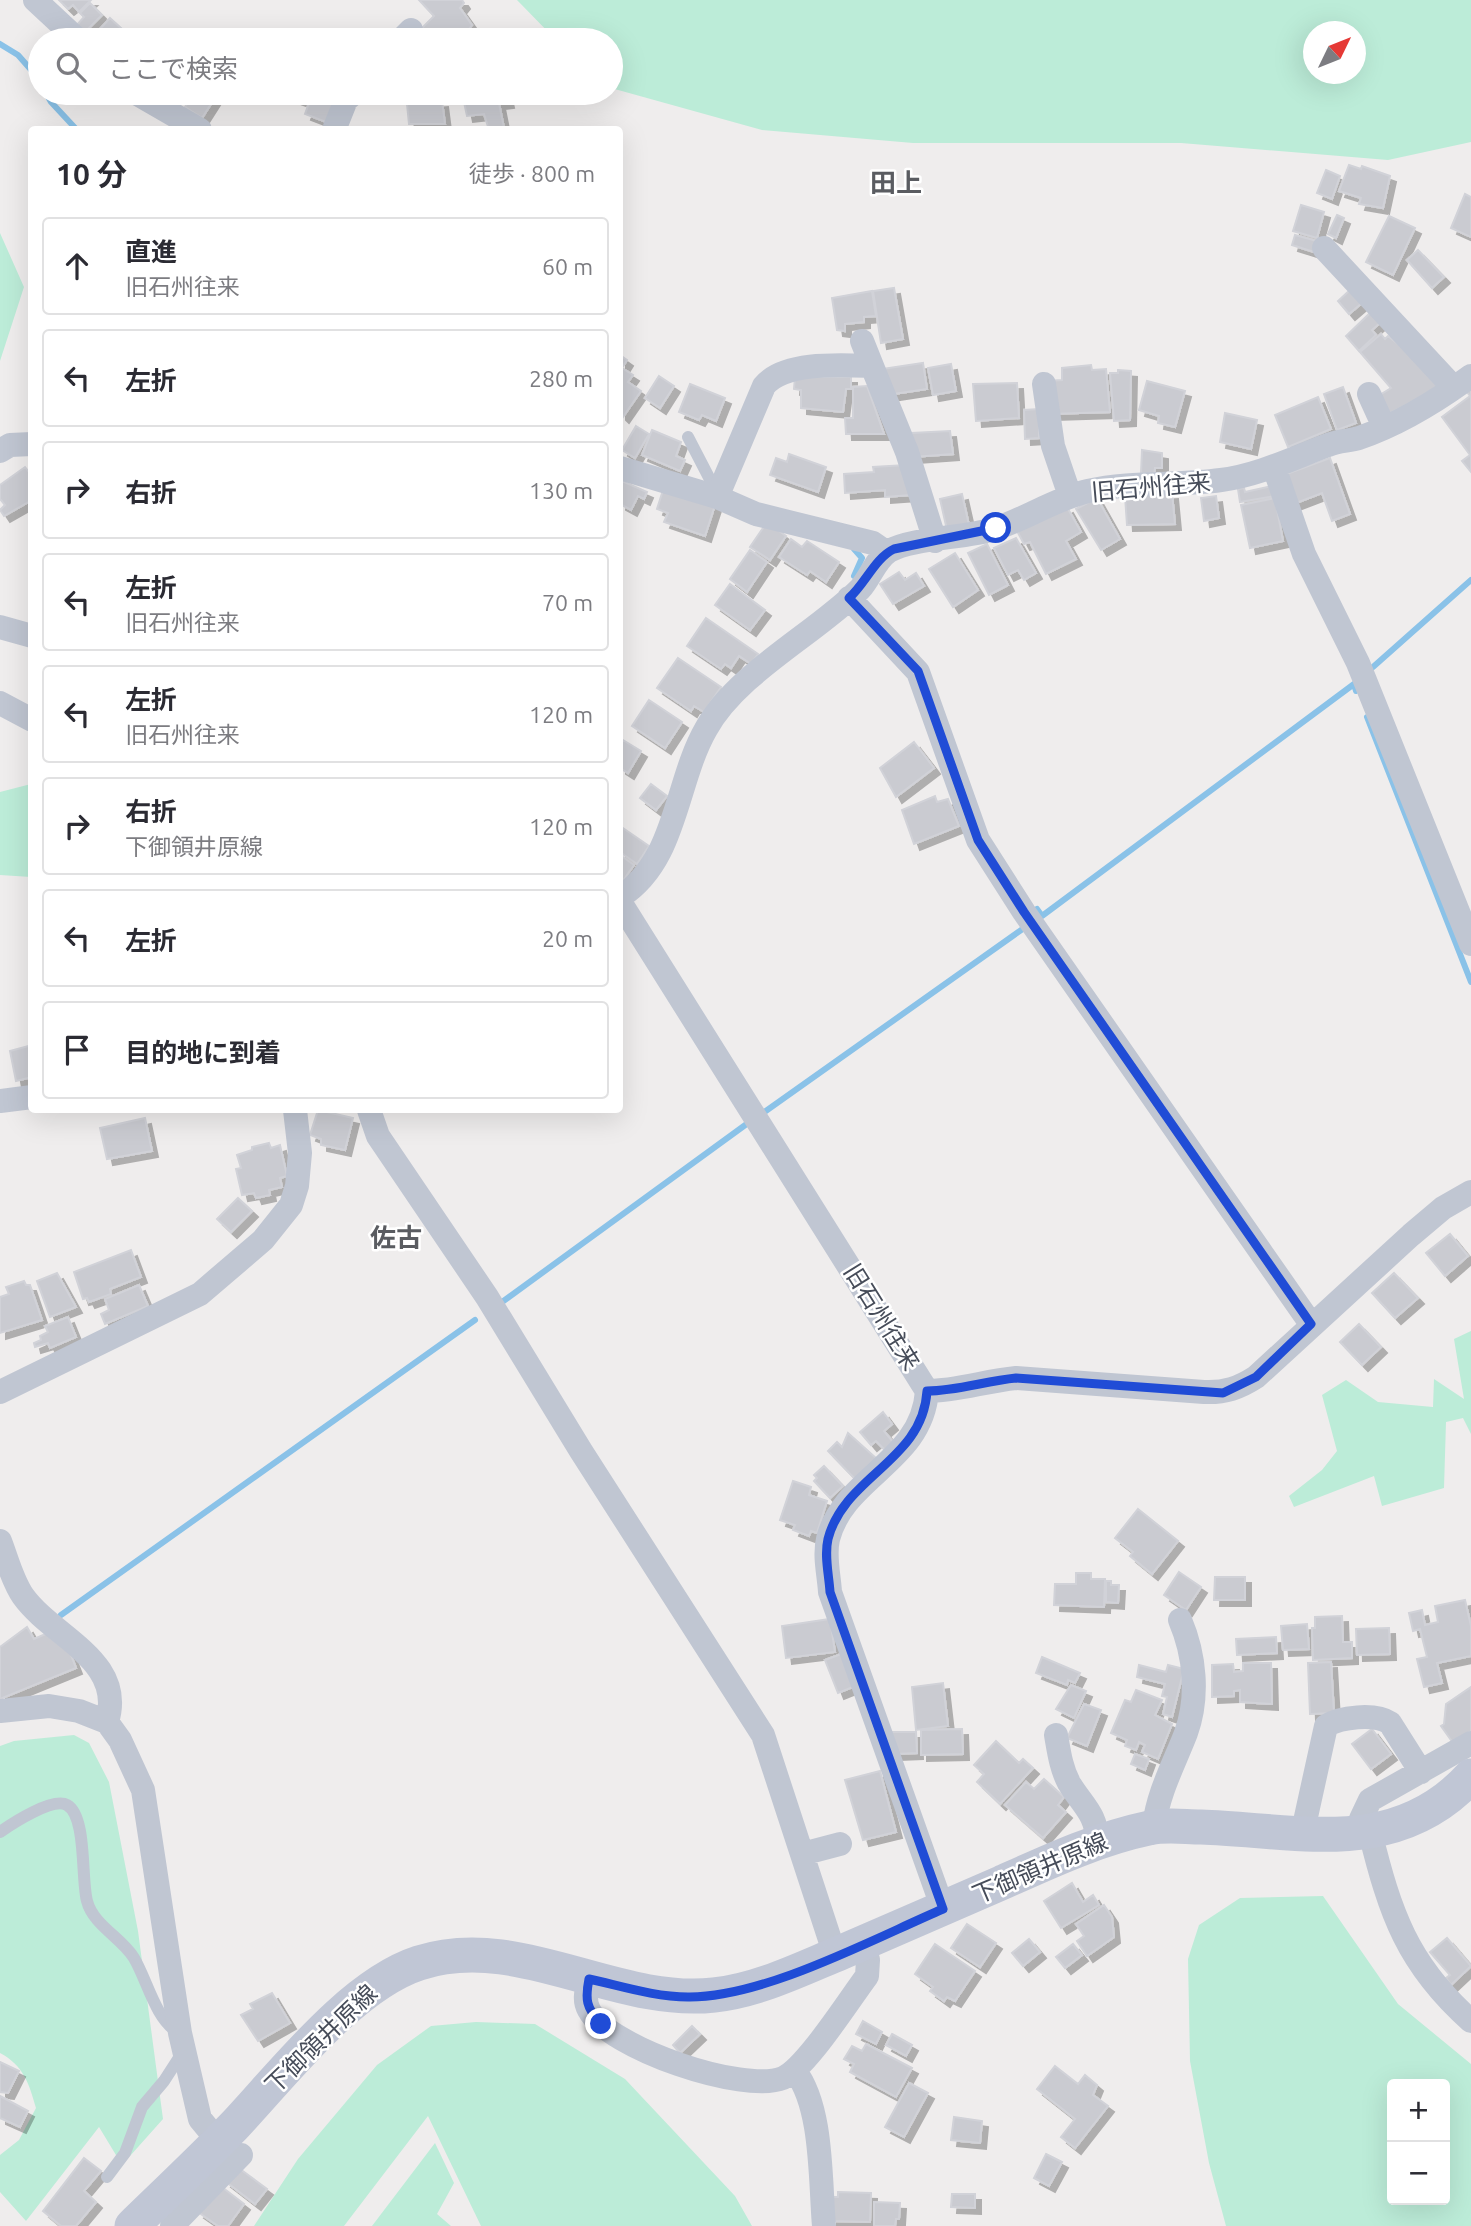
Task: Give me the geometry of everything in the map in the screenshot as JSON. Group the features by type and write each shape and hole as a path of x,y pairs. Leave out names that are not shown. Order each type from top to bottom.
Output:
{"main road":[{"name":"下御領井原線","path":"132,2226 230,2149 337,2018 368,1990 418,1963 480,1954 650,1992 687,1997 708,1996 744,1989 849,1949 1097,1841 1154,1826 1234,1828 1302,1835 1367,1833 1419,1815 1471,1776"}],"street":[{"path":"35,0 65,28"},
{"path":"157,105 193,126"},
{"path":"336,126 344,105"},
{"path":"1324,248 1463,382"},
{"path":"862,341 906,452 935,541"},
{"path":"717,497 770,379 817,366 872,366"},
{"name":"旧石州往来","path":"623,897 646,875 660,852 704,732 716,713 736,692 859,589 887,552 901,546 996,528 1070,496 1148,482 1224,480 1274,467 1413,414 1463,382"},
{"path":"1044,384 1053,446 1070,496"},
{"path":"1369,394 1384,427"},
{"path":"0,451 10,445 28,444"},
{"path":"1274,467 1304,554 1358,663 1471,944"},
{"path":"623,469 717,497 756,514 873,543 887,552"},
{"path":"849,598 918,671 978,840 1017,902 1311,1324"},
{"path":"0,627 28,635"},
{"path":"0,703 28,718"},
{"name":"旧石州往来","path":"623,905 927,1391 926,1407 912,1439 851,1498 839,1515 828,1539 827,1559 830,1592 943,1909"},
{"path":"0,1101 28,1098"},
{"path":"0,1392 200,1294 263,1240 291,1205 297,1186 300,1153 295,1113"},
{"path":"370,1113 378,1136 487,1297 581,1451 764,1735 802,1854 849,1949 868,1960 867,1976 795,2071 772,2081 704,2072 669,2063 601,2024 589,2011 585,1997 589,1979"},
{"path":"927,1391 950,1391 986,1381 1029,1378 1223,1393 1256,1377 1311,1324 1443,1208 1471,1192"},
{"path":"0,1541 24,1598 95,1662 110,1688 111,1711 107,1722"},
{"path":"1154,1826 1157,1805 1187,1730 1192,1703 1193,1665 1189,1641 1180,1620"},
{"path":"0,1711 49,1706 79,1712 107,1722 120,1740 143,1790 182,2041 200,2119 230,2149 172,2226"},
{"path":"1302,1835 1326,1726 1330,1723 1347,1719 1383,1718 1390,1723 1420,1772"},
{"path":"1056,1735 1060,1760 1068,1781 1097,1823 1097,1841"},
{"path":"1471,1744 1370,1800 1361,1819 1407,1945 1423,1971 1471,2021"},
{"path":"802,1854 840,1844"},
{"path":"795,2071 808,2093 817,2140 824,2226"}],"lane":[{"path":"688,437 716,487 717,497"},
{"path":"0,1832 55,1802 65,1804 74,1811 80,1835 87,1904 95,1917 133,1956 164,2018 182,2041 142,2107 125,2153 107,2177"}],"green space":[{"path":"517,0 1471,0 1471,142 1388,160 1181,143 913,143 762,130 623,91 623,28 544,28"},
{"path":"0,233 24,287 0,361"},
{"path":"28,785 28,877 0,875 0,792"},
{"path":"1471,1331 1471,1434 1463,1418 1446,1422 1444,1488 1382,1506 1374,1476 1294,1507 1289,1496 1322,1470 1337,1451 1322,1395 1346,1380 1378,1402 1433,1407 1434,1379 1464,1399 1454,1339"},
{"path":"74,1735 89,1743 109,1782 138,1931 163,2119 130,2156 119,2160 99,2127 26,2221 0,2192 0,2155 19,2140 36,2108 20,2069 0,2053 0,1746 14,1741"},
{"path":"1323,1896 1398,2004 1471,2064 1471,2226 1226,2226 1209,2163 1190,2061 1188,1959 1199,1925 1240,1898"},
{"path":"476,2022 535,2024 625,2079 735,2196 752,2226 481,2226 428,2116 344,2226 254,2226 298,2159 377,2065 431,2026"},
{"path":"435,2143 454,2183 437,2214 451,2226 372,2226"}],"building":[{"path":"59,0 91,0 79,12 73,5 68,9"},
{"path":"419,0 462,0 464,3 460,8 472,25 470,28 422,28 434,16"},
{"path":"90,3 102,15 89,28 78,28 76,26 84,17 80,13"},
{"path":"110,18 121,28 101,28"},
{"path":"186,105 210,105 202,118 185,107"},
{"path":"308,105 333,105 326,122 305,114"},
{"path":"407,105 443,105 445,124 409,124"},
{"path":"465,105 499,105 504,126 488,126 484,114 467,116"},
{"path":"1349,165 1361,169 1362,166 1390,176 1383,208 1359,204 1361,198 1339,191"},
{"path":"1326,170 1340,176 1332,199 1317,193"},
{"path":"1465,194 1471,197 1471,237 1451,228"},
{"path":"1301,205 1324,212 1317,238 1293,231"},
{"path":"1337,215 1344,218 1336,238 1328,234"},
{"path":"1389,216 1415,228 1393,275 1366,262"},
{"path":"1295,235 1317,241 1314,252 1292,245"},
{"path":"1418,250 1444,277 1432,288 1407,260"},
{"path":"894,288 903,339 881,343 873,291"},
{"path":"1350,290 1362,303 1349,314 1338,301"},
{"path":"872,291 876,316 864,317 864,322 845,324 845,331 837,330 832,298"},
{"path":"1370,313 1380,323 1372,330 1376,335 1359,351 1346,336"},
{"path":"1381,334 1403,348 1441,388 1388,414 1378,396 1391,388 1360,352"},
{"path":"923,363 927,389 887,395 882,369"},
{"path":"951,364 956,391 933,395 928,368"},
{"path":"1091,365 1092,370 1106,369 1110,412 1050,414 1047,381 1062,380 1062,368"},
{"path":"623,369 633,375 628,382 641,391 623,417"},
{"path":"1118,370 1131,371 1130,420 1114,421 1110,373 1118,373"},
{"path":"659,376 674,386 660,408 645,398"},
{"path":"795,377 851,377 851,389 846,389 843,412 801,408 801,390 794,389"},
{"path":"1147,381 1185,391 1175,427 1158,423 1159,416 1139,410"},
{"path":"1017,383 1019,418 976,421 973,384"},
{"path":"690,384 725,398 716,421 702,415 699,420 679,412"},
{"path":"867,386 884,434 846,434 845,418 853,418 853,387"},
{"path":"1343,387 1356,423 1337,430 1324,394"},
{"path":"1471,389 1471,472 1462,461 1470,455 1442,417 1470,396 1467,392"},
{"path":"1318,397 1331,429 1288,447 1275,415"},
{"path":"1039,409 1039,438 1025,439 1024,410"},
{"path":"1225,413 1257,420 1251,449 1220,442"},
{"path":"636,426 649,434 635,458 623,448"},
{"path":"652,430 681,442 676,456 685,460 680,471 642,455"},
{"path":"950,431 953,454 913,457 912,433"},
{"path":"1142,450 1162,453 1162,468 1155,468 1154,475 1141,473"},
{"path":"789,454 826,467 818,492 770,475 776,458 787,462"},
{"path":"1330,458 1350,514 1332,521 1322,493 1291,505 1281,476"},
{"path":"906,465 911,495 885,497 885,490 845,493 844,474 874,472 873,467"},
{"path":"25,467 28,471 28,502 4,516 0,510 5,505 0,499 0,485"},
{"path":"623,481 647,492 644,499 638,496 631,510 623,506"},
{"path":"1272,486 1275,496 1240,502 1238,489 1244,488 1245,492"},
{"path":"664,487 715,505 705,536 664,522 668,513 657,509"},
{"path":"1172,493 1175,524 1127,525 1125,496"},
{"path":"962,494 969,525 947,530 940,499"},
{"path":"1216,496 1219,518 1204,521 1201,498"},
{"path":"1097,498 1120,539 1101,550 1076,509"},
{"path":"1275,498 1283,541 1250,548 1241,505"},
{"path":"1067,507 1081,532 1066,541 1076,559 1046,574 1030,542 1024,544 1017,531"},
{"path":"767,522 786,536 770,560 750,547"},
{"path":"1016,538 1036,573 1024,580 1018,570 1008,575 994,548"},
{"path":"791,539 802,547 807,541 839,562 826,582 810,571 807,575 779,557"},
{"path":"987,544 1008,585 989,595 968,553"},
{"path":"750,550 767,562 747,592 730,579"},
{"path":"955,553 978,590 953,607 929,569"},
{"path":"899,572 905,580 916,573 924,586 893,604 880,584"},
{"path":"730,584 765,610 750,630 715,605"},
{"path":"706,618 758,654 751,664 739,656 731,668 725,664 721,669 687,646"},
{"path":"678,658 721,687 704,712 694,706 691,711 657,688"},
{"path":"649,700 682,722 665,748 632,726"},
{"path":"623,740 641,751 628,773 623,770"},
{"path":"914,742 934,768 896,797 880,768"},
{"path":"651,784 667,796 656,810 640,798"},
{"path":"935,796 937,802 948,799 959,826 914,844 902,810"},
{"path":"623,828 649,846 637,864 623,854"},
{"path":"623,857 634,865 623,881"},
{"path":"28,1046 28,1078 16,1081 10,1051"},
{"path":"317,1113 353,1118 345,1150 321,1145 321,1139 310,1135"},
{"path":"145,1118 152,1151 107,1159 100,1128"},
{"path":"269,1143 271,1148 280,1145 287,1176 280,1178 282,1187 269,1190 270,1195 256,1198 254,1193 242,1195 236,1169 241,1168 237,1155 252,1150 252,1147"},
{"path":"238,1198 252,1211 231,1232 217,1219"},
{"path":"1450,1234 1468,1256 1445,1276 1426,1253"},
{"path":"131,1250 141,1277 110,1289 111,1294 89,1302 87,1298 83,1299 74,1272"},
{"path":"57,1273 76,1307 50,1317 37,1281"},
{"path":"1394,1273 1418,1298 1395,1318 1372,1293"},
{"path":"24,1281 26,1285 30,1285 42,1320 0,1333 0,1297 9,1294 6,1287"},
{"path":"139,1285 148,1306 105,1324 101,1314 109,1310 105,1299"},
{"path":"68,1317 76,1337 50,1348 48,1343 35,1347 34,1343 41,1340 40,1336 48,1332 45,1326"},
{"path":"1359,1324 1381,1347 1362,1365 1340,1342"},
{"path":"883,1412 892,1424 884,1431 893,1442 885,1450 876,1441 871,1445 860,1432"},
{"path":"848,1433 877,1459 856,1480 828,1451 837,1442 842,1447"},
{"path":"824,1466 843,1486 830,1498 814,1481 817,1478 814,1475"},
{"path":"793,1481 811,1487 809,1495 827,1501 817,1533 811,1531 809,1536 793,1530 795,1525 780,1520"},
{"path":"1138,1509 1178,1541 1152,1574 1130,1556 1133,1552 1115,1538"},
{"path":"1179,1572 1201,1587 1186,1610 1164,1595"},
{"path":"1076,1573 1091,1573 1091,1579 1105,1579 1104,1607 1054,1605 1055,1584 1076,1584"},
{"path":"1215,1577 1245,1577 1245,1600 1214,1600"},
{"path":"1106,1581 1111,1581 1111,1585 1119,1585 1118,1603 1106,1602"},
{"path":"1465,1600 1471,1626 1471,1656 1437,1663 1442,1683 1424,1687 1417,1659 1427,1657 1420,1629 1413,1631 1409,1613 1422,1610 1425,1625 1438,1622 1435,1606"},
{"path":"1342,1616 1343,1642 1352,1642 1352,1658 1313,1660 1312,1628 1315,1628 1315,1617"},
{"path":"830,1619 835,1652 786,1658 782,1626"},
{"path":"1307,1624 1309,1649 1283,1650 1281,1626"},
{"path":"27,1627 34,1639 48,1633 69,1650 76,1668 0,1699 0,1647"},
{"path":"1389,1628 1390,1654 1357,1655 1356,1629"},
{"path":"1276,1637 1277,1653 1237,1655 1236,1639"},
{"path":"841,1654 853,1687 838,1693 825,1660"},
{"path":"1042,1657 1080,1673 1075,1683 1068,1680 1067,1685 1036,1673"},
{"path":"1331,1662 1334,1713 1310,1714 1308,1663"},
{"path":"1243,1663 1271,1663 1272,1704 1240,1702 1240,1690 1234,1691 1234,1696 1212,1697 1212,1665 1233,1664 1234,1672 1243,1671"},
{"path":"1139,1665 1166,1672 1168,1665 1184,1669 1172,1717 1163,1714 1167,1697 1162,1696 1165,1684 1137,1677"},
{"path":"943,1683 948,1726 916,1730 912,1687"},
{"path":"1071,1685 1086,1691 1074,1718 1056,1709"},
{"path":"1471,1687 1471,1731 1453,1743 1441,1726 1444,1724 1446,1704"},
{"path":"1136,1690 1162,1700 1155,1715 1172,1724 1158,1759 1142,1752 1145,1745 1139,1742 1136,1750 1125,1746 1127,1740 1111,1733 1125,1700 1131,1702"},
{"path":"1084,1704 1101,1710 1087,1746 1067,1738"},
{"path":"962,1729 963,1754 921,1755 921,1730"},
{"path":"1372,1729 1391,1754 1371,1769 1352,1744"},
{"path":"892,1732 916,1732 917,1753 894,1754"},
{"path":"996,1741 1019,1763 1023,1759 1033,1768 1000,1804 977,1782 984,1774 974,1765"},
{"path":"1135,1754 1149,1759 1145,1770 1131,1764"},
{"path":"880,1771 896,1832 863,1840 845,1780"},
{"path":"1044,1779 1064,1797 1058,1805 1066,1812 1043,1838 1005,1805 1026,1782 1034,1789"},
{"path":"1072,1883 1083,1902 1093,1895 1099,1905 1061,1928 1044,1901"},
{"path":"1104,1905 1112,1917 1114,1937 1087,1956 1077,1941 1084,1936 1076,1924"},
{"path":"967,1924 996,1943 980,1967 951,1948"},
{"path":"1447,1938 1471,1966 1451,1985 1446,1978 1450,1975 1430,1952"},
{"path":"1029,1939 1040,1952 1023,1966 1012,1953"},
{"path":"935,1944 975,1971 955,2001 947,1997 944,2001 930,1991 933,1987 915,1974"},
{"path":"1073,1944 1082,1955 1065,1968 1056,1957"},
{"path":"272,1993 290,2023 258,2041 241,2015 253,2009 250,2004"},
{"path":"863,2021 882,2032 876,2044 856,2034"},
{"path":"692,2026 700,2034 680,2053 673,2045"},
{"path":"892,2034 912,2045 906,2056 886,2045"},
{"path":"866,2044 912,2068 896,2097 850,2072 854,2064 844,2059 852,2046 862,2051"},
{"path":"0,2062 19,2071 8,2093 0,2092"},
{"path":"1055,2066 1078,2084 1085,2075 1097,2085 1093,2095 1108,2106 1075,2148 1061,2137 1075,2119 1037,2089"},
{"path":"909,2083 928,2093 904,2137 885,2127"},
{"path":"0,2096 28,2111 20,2127 0,2118"},
{"path":"954,2117 982,2121 980,2143 951,2140"},
{"path":"1046,2154 1062,2162 1049,2186 1034,2178"},
{"path":"84,2158 101,2171 84,2191 96,2202 76,2226 61,2226 43,2211"},
{"path":"236,2166 267,2189 255,2204 225,2181"},
{"path":"218,2184 244,2204 228,2226 218,2226 198,2212"},
{"path":"838,2192 871,2193 870,2222 831,2221 831,2197 838,2197"},
{"path":"952,2194 975,2194 975,2208 951,2207"},
{"path":"874,2202 900,2203 899,2219 896,2219 895,2226 874,2226"}],"waterway":[{"path":"0,44 18,55 28,66"},
{"path":"54,105 73,126"},
{"path":"854,549 862,558 854,576"},
{"path":"1373,667 1471,580"},
{"path":"1037,909 1042,916 1354,684 1356,691"},
{"path":"1367,717 1471,982"},
{"path":"763,1113 1024,928"},
{"path":"498,1305 748,1123"},
{"path":"61,1615 475,1320"}],"district":[{"name":"田上","path":"896,182"},
{"name":"佐古","path":"396,1237"}],"route":[{"path":"601,2024 589,2011 585,1997 589,1979 687,1997 744,1989 783,1976 943,1909 830,1592 827,1559 828,1539 839,1515 851,1498 912,1439 926,1407 927,1391 950,1391 986,1381 1043,1378 1223,1393 1242,1387 1256,1377 1311,1324 1024,912 978,840 922,678 849,598 887,552 901,546 969,536 996,528"}]}
